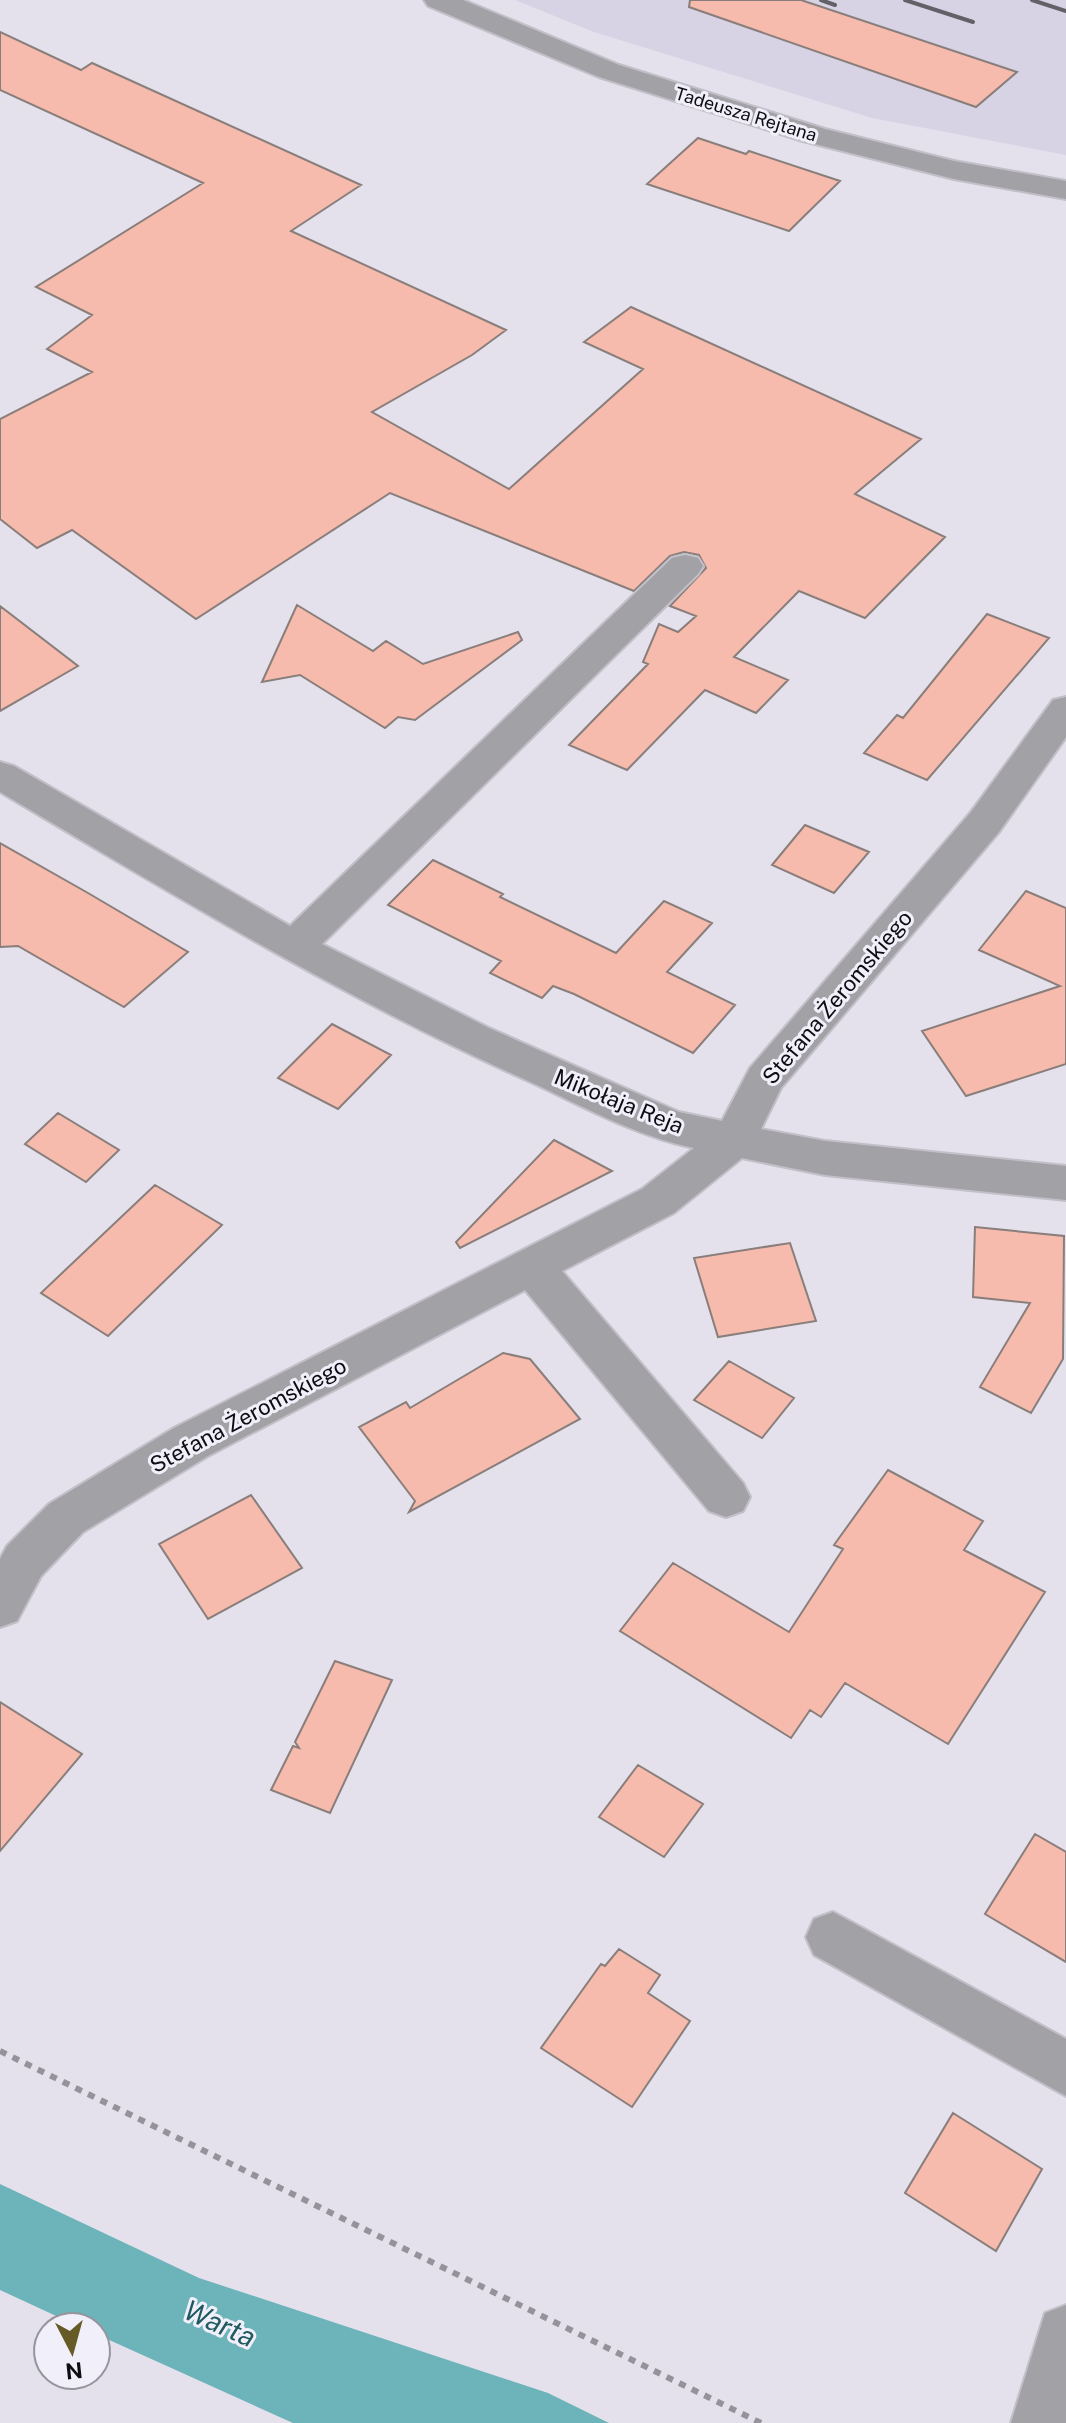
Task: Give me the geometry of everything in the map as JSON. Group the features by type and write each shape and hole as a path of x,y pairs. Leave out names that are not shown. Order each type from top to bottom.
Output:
{"street":[{"name":"Tadeusza Rejtana","path":"438,0 609,71 814,135 954,170 1066,190"},
{"path":"294,947 685,566"},
{"name":"Stefana Żeromskiego","path":"0,1606 24,1561 66,1518 191,1442 658,1201 734,1140 765,1079 985,822 1066,709"},
{"name":"Mikołaja Reja","path":"0,775 294,947 474,1039 671,1127 825,1158 1066,1183"},
{"path":"532,1267 726,1497"},
{"path":"833,1937 1066,2069"},
{"path":"1041,2423 1066,2334"}],"path":[{"path":"0,2051 761,2423"}],"shaded area":[{"path":"515,0 1066,0 1066,155 872,118 594,32"}],"water":[{"name":"Warta","path":"0,2184 199,2278 548,2393 609,2423 293,2423 112,2341 112,2311 45,2311 0,2290"}],"building":[{"path":"690,0 801,0 1017,72 976,107 689,7"},
{"path":"0,32 81,70 92,63 361,185 291,231 506,330 472,355 372,412 509,489 643,369 584,342 631,307 921,439 855,494 945,537 865,618 799,591 734,657 788,680 756,713 705,690 627,770 569,745 648,664 643,662 659,624 678,632 696,616 670,606 706,568 699,555 684,552 670,556 634,591 390,493 196,619 72,530 37,548 0,519 0,419 92,372 47,349 92,315 36,287 203,183 0,90"},
{"path":"698,138 840,181 789,231 647,184"},
{"path":"297,605 373,651 386,641 423,664 518,632 522,640 415,720 398,717 385,728 300,675 262,682"},
{"path":"0,606 78,666 0,711"},
{"path":"987,614 1049,638 927,780 864,753 897,715 903,718"},
{"path":"805,825 869,852 834,893 772,865"},
{"path":"0,843 188,952 124,1007 18,946 0,947"},
{"path":"433,860 503,894 500,897 616,953 664,901 712,923 667,972 735,1005 693,1053 553,986 542,998 490,973 501,961 388,905"},
{"path":"1026,891 1066,908 1066,1064 966,1096 922,1031 1060,986 979,950"},
{"path":"332,1024 391,1055 338,1109 278,1078"},
{"path":"58,1113 119,1150 86,1182 25,1144"},
{"path":"554,1140 612,1171 460,1248 456,1242"},
{"path":"155,1185 222,1225 108,1336 41,1293"},
{"path":"975,1227 1064,1236 1063,1359 1031,1413 980,1387 1030,1303 973,1297"},
{"path":"790,1243 816,1321 718,1337 694,1258"},
{"path":"503,1353 530,1359 580,1419 409,1512 415,1501 359,1427 406,1402 410,1408"},
{"path":"729,1361 794,1398 762,1438 694,1400"},
{"path":"888,1470 983,1521 964,1550 1045,1592 948,1744 845,1683 821,1717 810,1710 791,1738 620,1631 673,1563 789,1632 843,1549 834,1545"},
{"path":"251,1495 302,1568 208,1619 159,1544"},
{"path":"335,1661 392,1680 330,1813 271,1790 293,1746 299,1748 295,1742"},
{"path":"0,1702 82,1754 0,1851"},
{"path":"638,1765 703,1804 664,1857 599,1817"},
{"path":"1035,1834 1066,1852 1066,1962 985,1914"},
{"path":"619,1949 660,1975 648,1993 690,2021 632,2107 541,2048 601,1964 605,1966"},
{"path":"953,2113 1042,2169 996,2251 905,2193"}],"railway":[{"path":"821,0 835,5"},
{"path":"905,0 973,22"},
{"path":"1032,0 1066,11"}]}
